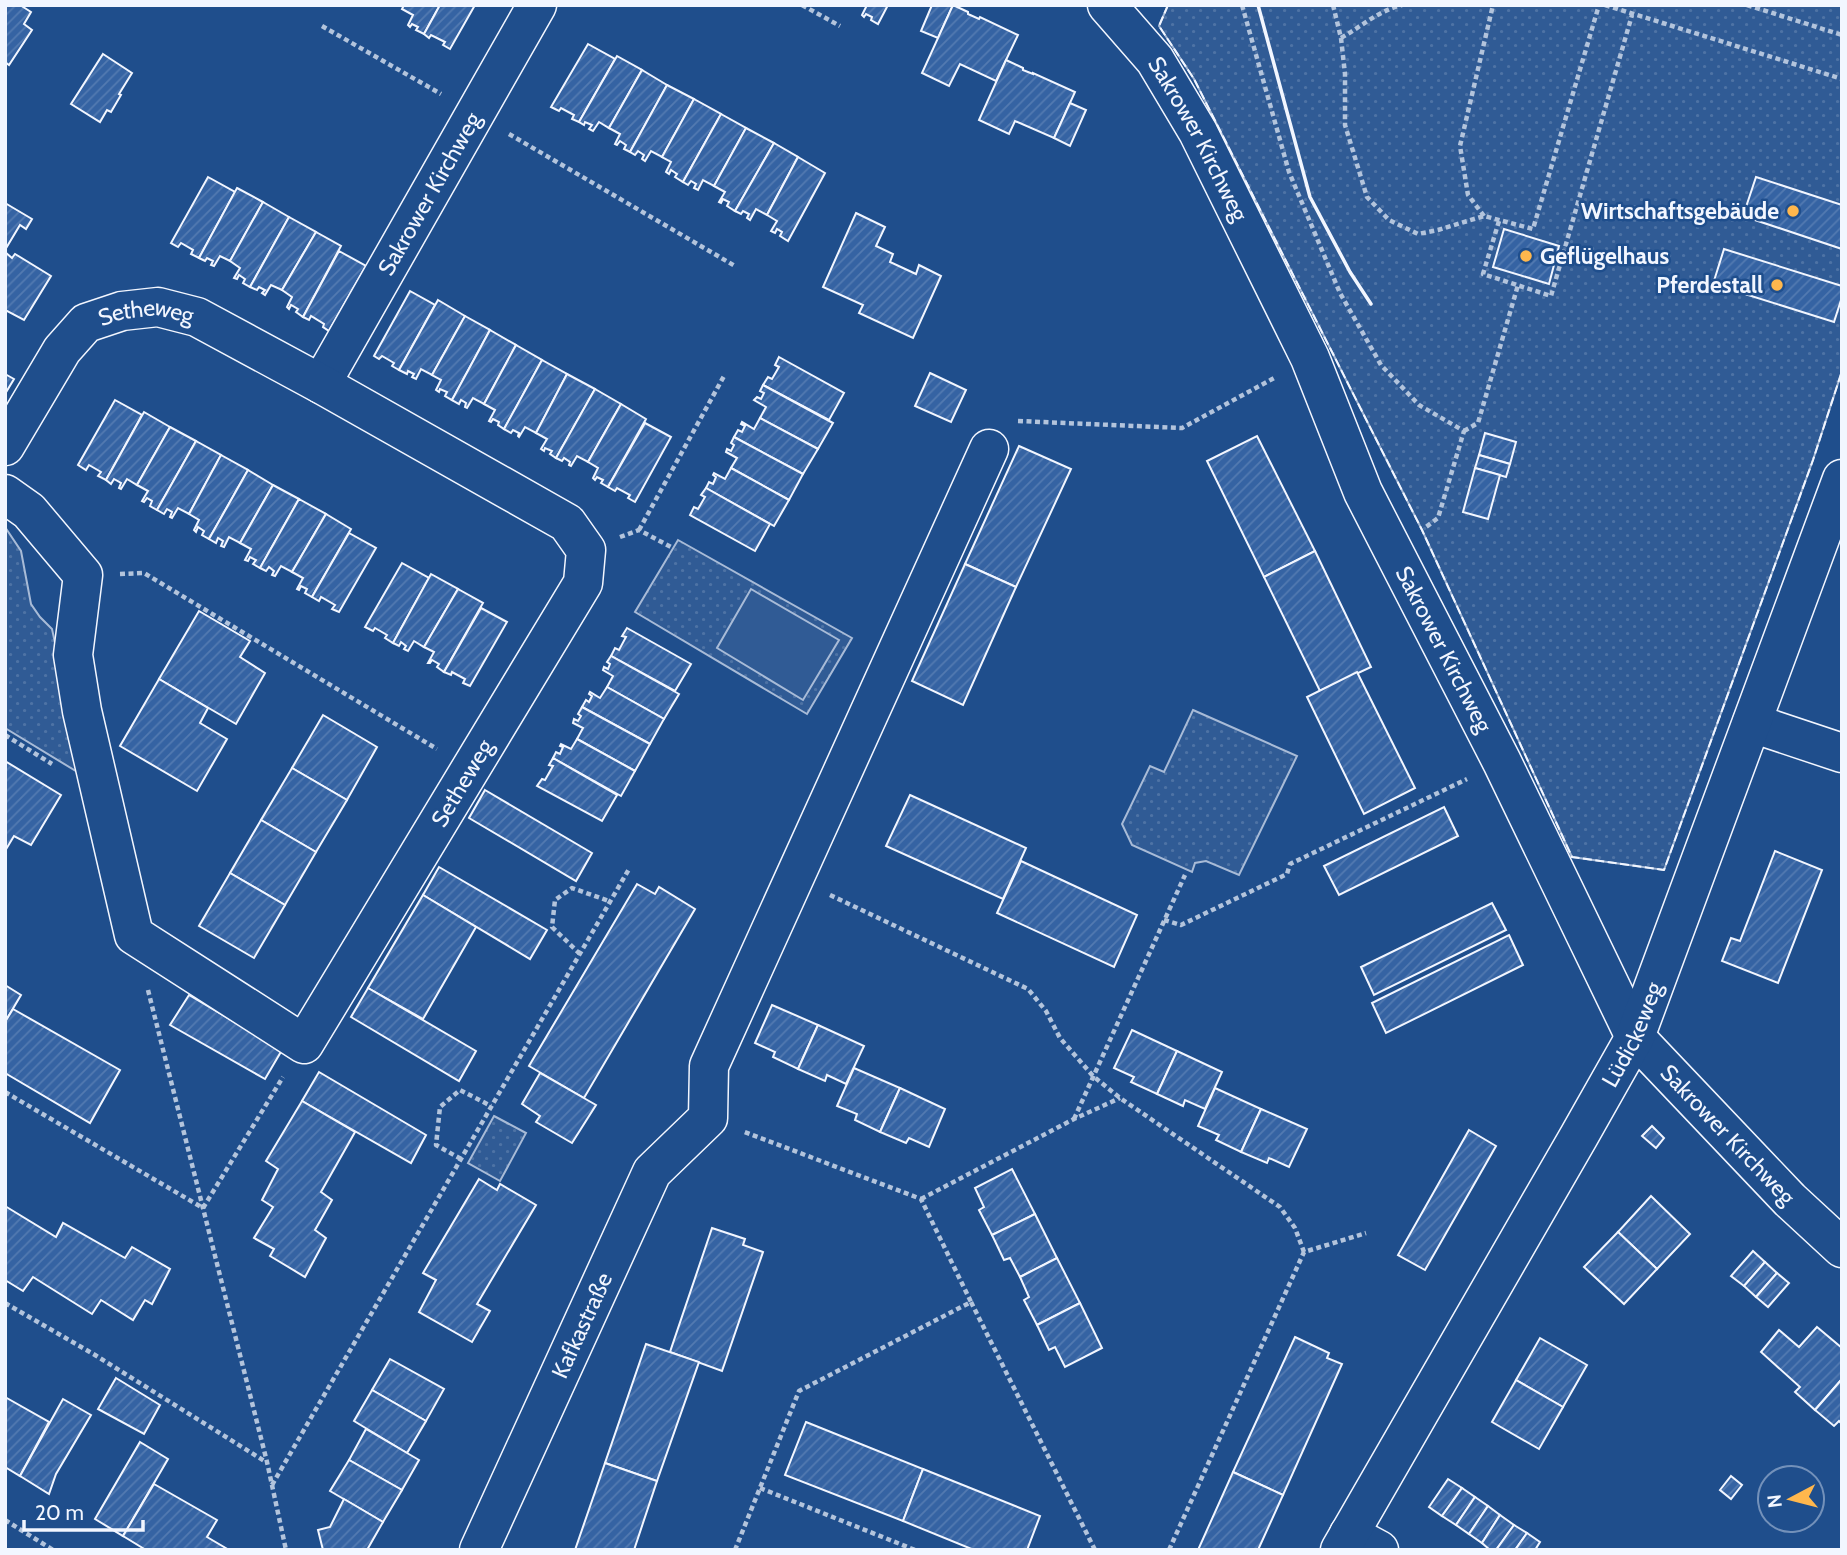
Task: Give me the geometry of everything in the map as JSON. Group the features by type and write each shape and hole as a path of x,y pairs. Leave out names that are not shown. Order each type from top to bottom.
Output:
{"street":[{"name":"Sakrower Kirchweg","path":"321,384 537,5"},
{"name":"Sakrower Kirchweg","path":"1107,5 1155,60 1198,132 1310,358 1363,492 1502,762 1634,1037 1790,1200 1842,1248"},
{"name":"Setheweg","path":"5,446 62,350 86,323 122,311 158,307 197,317 567,523 586,550 583,583 304,1044"},
{"path":"708,1118 709,1066 989,449"},
{"name":"Lüdickeweg","path":"1356,1545 1634,1037 1842,479"},
{"path":"5,494 29,510 83,575 73,655 82,711 134,935 304,1044"},
{"path":"1752,723 1842,754"},
{"name":"Kafkastraße","path":"478,1550 652,1171 708,1118"}],"path":[{"path":"802,5 840,26"},
{"path":"1242,5 1289,172 1340,293 1381,365 1419,405 1464,431"},
{"path":"1333,5 1341,38 1345,74 1345,125 1367,197 1389,219 1418,234 1484,216"},
{"path":"1341,38 1373,16 1402,5"},
{"path":"1493,5 1460,146 1468,195 1484,216 1533,229 1599,5"},
{"path":"1605,5 1842,79"},
{"path":"1747,5 1842,35"},
{"path":"1499,221 1483,274 1551,296 1632,15"},
{"path":"322,26 735,266"},
{"path":"1391,547 1438,518 1464,431 1478,423 1518,285"},
{"path":"989,449 1007,420 1182,428 1310,358"},
{"path":"586,550 639,530 724,376"},
{"path":"639,530 673,548"},
{"path":"83,575 144,573 470,769"},
{"path":"1164,920 1181,925 1287,874 1290,864 1502,762"},
{"path":"272,1485 629,869"},
{"path":"1074,1119 1185,875"},
{"path":"793,877 1028,989 1046,1011 1060,1038 1093,1076 1120,1098 1280,1208 1296,1228 1304,1252 1169,1550"},
{"path":"580,954 552,927 555,900 572,888 609,901"},
{"path":"134,935 267,1462 286,1550"},
{"path":"203,1208 304,1044"},
{"path":"461,1159 436,1145 440,1107 460,1090 492,1106"},
{"path":"5,1092 203,1208"},
{"path":"921,1199 1120,1098"},
{"path":"708,1118 921,1199 1095,1550"},
{"path":"1304,1252 1366,1233"},
{"path":"5,1303 95,1355 267,1462"},
{"path":"735,1550 799,1391 971,1303"},
{"path":"760,1488 915,1550"},
{"path":"5,1520 53,1550"}],"shaded area":[{"path":"1168,5 1842,5 1842,371 1813,460 1664,870 1572,857 1422,530 1194,79 1159,26"},
{"path":"5,527 21,551 31,604 52,629 84,776 5,728"},
{"path":"678,540 852,638 807,714 635,612"},
{"path":"751,589 839,640 803,700 717,648"},
{"path":"1193,710 1297,756 1239,875 1206,861 1195,863 1192,872 1132,845 1122,824 1150,766 1164,772"},
{"path":"494,1116 526,1133 500,1181 468,1163"}],"building":[{"path":"5,5 20,5 31,12 24,24 32,30 9,65 5,62"},
{"path":"404,5 440,5 424,34 416,30 418,27 408,25 413,15 402,9"},
{"path":"440,5 475,5 450,49 443,45 445,42 424,34"},
{"path":"867,5 888,5 878,24 871,20 872,17 862,15"},
{"path":"932,5 953,5 938,38 921,31"},
{"path":"953,5 1018,35 996,81 960,64 949,86 922,73"},
{"path":"588,44 615,59 579,122 572,119 574,115 561,108 559,111 551,107"},
{"path":"103,54 132,73 111,112 107,110 100,122 71,104"},
{"path":"617,56 642,70 609,128 599,122 593,131 589,129 592,125 579,122"},
{"path":"1006,60 1075,92 1054,138 1015,121 1009,134 979,120"},
{"path":"642,70 667,85 630,152 624,149 626,145 620,141 615,144 620,134 609,128"},
{"path":"667,85 694,99 662,157 651,151 645,161 642,159 644,155 638,151 635,155 630,152"},
{"path":"694,99 721,114 683,182 675,177 677,174 671,170 669,174 666,172 671,162 662,157"},
{"path":"1070,103 1086,110 1070,146 1054,138"},
{"path":"721,114 746,128 714,186 703,180 698,190 694,188 696,184 691,181 688,185 683,182"},
{"path":"746,128 774,143 735,211 727,206 729,202 723,199 719,202 725,192 714,186"},
{"path":"774,143 798,157 767,215 756,209 750,220 747,218 749,214 735,211"},
{"path":"798,157 825,173 788,241 780,236 782,232 777,229 775,233 771,231 777,221 767,215"},
{"path":"208,177 235,192 199,258 191,254 193,250 181,243 178,247 171,243"},
{"name":"Wirtschaftsgebäude","path":"1756,177 1842,205 1842,249 1743,216"},
{"path":"237,188 263,202 230,261 220,256 214,266 211,265 213,261 199,258"},
{"path":"263,202 289,217 250,287 243,283 245,279 239,275 237,279 234,278 240,268 230,261"},
{"path":"5,203 32,219 26,229 20,225 5,250"},
{"path":"856,213 885,227 876,246 893,254 890,262 916,274 919,265 941,276 913,338 859,313 863,305 823,287"},
{"path":"289,217 316,232 282,290 271,285 265,295 262,293 265,290 250,287"},
{"name":"Geflügelhaus","path":"1504,229 1559,246 1549,284 1493,267"},
{"path":"316,232 341,246 303,317 296,312 298,309 291,305 289,309 287,307 292,297 282,290"},
{"name":"Pferdestall","path":"1724,249 1842,286 1842,297 1834,322 1713,284"},
{"path":"339,251 366,266 329,331 323,327 324,324 311,316 309,320 303,317"},
{"path":"5,252 12,258 15,254 51,276 24,320 5,310"},
{"path":"410,291 435,305 399,370 392,366 394,363 382,356 379,359 374,356"},
{"path":"438,300 465,316 432,375 421,369 416,379 412,377 414,374 399,370"},
{"path":"465,316 490,330 452,400 445,396 447,392 436,390 441,380 432,375"},
{"path":"490,330 516,345 484,404 473,398 467,408 466,403 461,400 459,404 452,400"},
{"path":"516,345 542,360 504,429 498,425 499,422 493,419 489,421 495,410 484,404"},
{"path":"779,357 844,393 829,420 763,385 768,377 772,379 779,367 775,365"},
{"path":"542,360 567,374 536,433 525,427 519,437 519,433 504,429"},
{"path":"930,373 966,390 951,422 915,406"},
{"path":"5,374 14,379 5,394"},
{"path":"567,374 595,389 556,458 550,454 552,451 541,449 547,439 536,433"},
{"path":"763,385 833,423 818,449 760,418 766,407 754,400 757,397 761,399 764,393 760,391"},
{"path":"595,389 621,404 588,462 577,456 571,466 564,458 562,461 556,458"},
{"path":"115,400 142,415 106,480 98,476 101,472 89,465 86,470 78,465"},
{"path":"621,404 646,419 608,487 601,483 603,480 593,478 598,468 588,462"},
{"path":"144,412 170,427 137,485 127,479 121,489 121,483 114,479 111,484 106,480"},
{"path":"760,418 818,449 803,474 734,437 738,430 742,432 745,426 742,422 754,429"},
{"path":"645,423 671,437 635,502 628,498 630,495 617,488 615,491 608,487"},
{"path":"170,427 196,441 157,510 150,506 152,501 147,498 142,501 148,491 137,485"},
{"path":"1485,433 1516,442 1510,464 1479,455"},
{"path":"1257,436 1315,551 1264,577 1207,461"},
{"path":"734,437 803,474 789,500 731,468 737,458 726,452 727,449 731,451"},
{"path":"196,441 221,455 189,514 178,508 172,518 172,512 167,509 164,514 157,510"},
{"path":"1019,446 1071,469 1016,587 965,564"},
{"path":"221,455 248,470 209,539 202,535 204,531 198,527 196,532 194,530 199,520 189,514"},
{"path":"1479,455 1510,464 1506,477 1475,468"},
{"path":"731,468 789,500 774,526 706,488 709,482 713,484 716,477 714,473 725,479"},
{"path":"1475,468 1500,475 1488,519 1463,512"},
{"path":"248,470 273,485 240,543 229,537 224,547 221,546 223,541 218,538 216,543 209,539"},
{"path":"273,485 299,499 260,568 253,564 256,560 250,557 248,561 245,560 251,549 240,543"},
{"path":"706,488 770,524 755,551 690,515 694,507 698,509 705,497 701,495"},
{"path":"299,499 326,514 292,572 281,566 275,576 272,575 274,571 269,567 266,571 260,568"},
{"path":"326,514 351,529 312,597 305,593 307,589 301,586 297,589 303,578 292,572"},
{"path":"349,533 376,548 339,612 332,609 335,605 321,597 319,601 312,597"},
{"path":"1315,551 1371,667 1320,691 1264,577"},
{"path":"402,563 429,578 393,643 385,638 387,635 375,628 373,631 365,627"},
{"path":"965,564 1016,587 963,705 912,681"},
{"path":"431,574 458,589 424,647 414,641 408,651 401,642 399,646 393,643"},
{"path":"458,589 483,603 444,672 437,667 439,664 432,660 428,663 434,652 424,647"},
{"path":"481,608 507,622 470,686 463,683 465,679 452,672 451,675 444,672"},
{"path":"199,611 250,641 240,657 265,673 236,724 159,679"},
{"path":"627,628 691,664 675,691 611,656 615,648 619,650 626,637 622,636"},
{"path":"611,656 679,694 664,719 607,687 613,676 603,670 604,667 608,669 610,664 607,662"},
{"path":"1357,672 1415,788 1364,814 1307,697"},
{"path":"159,679 208,708 200,723 227,739 197,791 120,746"},
{"path":"607,687 664,719 650,744 582,707 586,700 589,702 592,696 590,692 600,698"},
{"path":"582,707 650,744 635,771 577,739 583,728 573,723 574,719 578,721 581,716 578,714"},
{"path":"323,715 377,747 347,800 292,768"},
{"path":"577,739 635,771 621,796 553,758 556,752 560,754 563,747 561,744 571,749"},
{"path":"553,758 617,795 602,821 537,786 542,779 545,780 553,766 549,765"},
{"path":"5,761 61,795 31,845 14,836 5,851"},
{"path":"292,768 347,800 316,852 261,820"},
{"path":"485,790 592,853 576,881 469,818"},
{"path":"910,795 1026,848 1003,899 886,846"},
{"path":"1444,807 1458,836 1339,895 1324,866"},
{"path":"261,820 316,852 285,905 230,873"},
{"path":"1775,851 1822,870 1778,983 1722,961 1731,938 1740,941"},
{"path":"1021,861 1137,915 1114,967 997,913"},
{"path":"439,867 547,930 530,959 423,895"},
{"path":"230,873 285,905 254,958 199,926"},
{"path":"637,884 655,894 659,887 695,909 584,1098 529,1066"},
{"path":"423,895 476,927 423,1019 368,988"},
{"path":"1492,903 1506,930 1374,995 1361,967"},
{"path":"1509,935 1523,965 1386,1033 1372,1003"},
{"path":"5,985 21,995 5,1022"},
{"path":"368,988 476,1051 459,1081 351,1017"},
{"path":"189,995 282,1050 265,1079 170,1025"},
{"path":"772,1005 818,1025 798,1069 773,1057 775,1052 755,1043"},
{"path":"13,1009 120,1070 90,1123 5,1073 5,1022"},
{"path":"818,1025 864,1046 846,1084 827,1075 825,1081 798,1069"},
{"path":"1132,1030 1177,1051 1157,1094 1131,1082 1134,1077 1114,1068"},
{"path":"1177,1051 1222,1072 1205,1109 1185,1100 1183,1106 1157,1094"},
{"path":"854,1068 900,1088 880,1132 855,1120 857,1114 837,1106"},
{"path":"319,1072 426,1135 411,1163 302,1101"},
{"path":"540,1073 596,1105 572,1143 536,1122 540,1116 522,1104"},
{"path":"900,1088 945,1109 929,1147 909,1138 906,1143 880,1132"},
{"path":"1215,1088 1261,1109 1241,1152 1216,1140 1219,1135 1198,1126"},
{"path":"302,1101 355,1132 321,1192 332,1200 315,1230 326,1238 305,1277 270,1256 274,1249 254,1238 273,1207 262,1200 278,1169 266,1161"},
{"path":"1261,1109 1307,1129 1289,1167 1269,1158 1267,1163 1241,1152"},
{"path":"1652,1126 1664,1138 1656,1148 1642,1136"},
{"path":"1469,1130 1496,1146 1425,1270 1398,1255"},
{"path":"1012,1169 1035,1214 992,1235 979,1210 984,1207 975,1188"},
{"path":"479,1179 497,1190 500,1184 536,1205 477,1304 490,1311 472,1342 419,1312 436,1280 423,1273"},
{"path":"1651,1196 1690,1234 1657,1269 1618,1232"},
{"path":"5,1206 56,1237 63,1223 125,1258 132,1247 170,1269 152,1304 145,1300 133,1320 101,1300 92,1314 33,1277 23,1291 5,1280"},
{"path":"1035,1214 1057,1258 1020,1277 1010,1258 1004,1260 992,1235"},
{"path":"712,1228 745,1239 743,1245 763,1252 722,1371 670,1352"},
{"path":"1618,1232 1657,1269 1624,1304 1584,1267"},
{"path":"1753,1251 1765,1262 1744,1286 1731,1276"},
{"path":"1057,1258 1080,1303 1037,1325 1024,1300 1029,1297 1020,1277"},
{"path":"1765,1262 1777,1273 1756,1297 1744,1286"},
{"path":"1777,1273 1789,1283 1768,1307 1756,1297"},
{"path":"1080,1303 1102,1348 1065,1367 1055,1347 1049,1350 1037,1325"},
{"path":"1817,1327 1842,1348 1842,1379 1815,1410 1795,1392 1800,1387 1761,1352 1779,1330 1799,1347"},
{"path":"1295,1337 1329,1353 1327,1358 1342,1364 1283,1495 1233,1472"},
{"path":"1540,1338 1587,1365 1563,1407 1516,1380"},
{"path":"646,1344 699,1362 657,1481 605,1463"},
{"path":"390,1359 444,1389 426,1421 372,1390"},
{"path":"116,1378 160,1405 144,1434 98,1409"},
{"path":"1842,1379 1842,1424 1839,1421 1834,1426 1815,1410"},
{"path":"1516,1380 1563,1407 1539,1449 1492,1422"},
{"path":"372,1390 426,1421 407,1453 354,1421"},
{"path":"5,1397 49,1422 20,1476 5,1467"},
{"path":"63,1399 91,1415 56,1474 49,1494 20,1476"},
{"path":"806,1422 923,1469 903,1521 785,1475"},
{"path":"366,1429 419,1460 402,1490 349,1460"},
{"path":"140,1442 168,1459 123,1536 95,1519"},
{"path":"349,1460 402,1490 383,1522 330,1491"},
{"path":"605,1463 657,1481 634,1550 575,1550"},
{"path":"923,1469 1040,1516 1027,1550 974,1550 903,1521"},
{"path":"1233,1472 1283,1495 1258,1550 1198,1550"},
{"path":"1731,1476 1742,1485 1731,1499 1720,1490"},
{"path":"1448,1479 1462,1488 1442,1516 1429,1507"},
{"path":"154,1484 217,1520 207,1537 229,1550 146,1550 123,1536"},
{"path":"1462,1488 1475,1497 1456,1525 1442,1516"},
{"path":"1475,1497 1488,1506 1469,1534 1456,1525"},
{"path":"344,1499 383,1522 367,1550 323,1550 318,1530 330,1527"},
{"path":"1488,1506 1500,1515 1482,1543 1469,1534"},
{"path":"1500,1515 1514,1525 1496,1550 1490,1550 1482,1543"},
{"path":"1514,1525 1527,1533 1515,1550 1496,1550"},
{"path":"1527,1533 1540,1542 1535,1550 1515,1550"}],"fence":[{"path":"1168,5 1159,26 1194,79 1422,530 1572,857 1664,870 1813,460 1842,371"}],"wall":[{"path":"1258,5 1310,197 1350,272 1371,304"}],"place":[{"name":"Wirtschaftsgebäude","path":"1793,211"},
{"name":"Geflügelhaus","path":"1526,256"},
{"name":"Pferdestall","path":"1777,285"}]}
